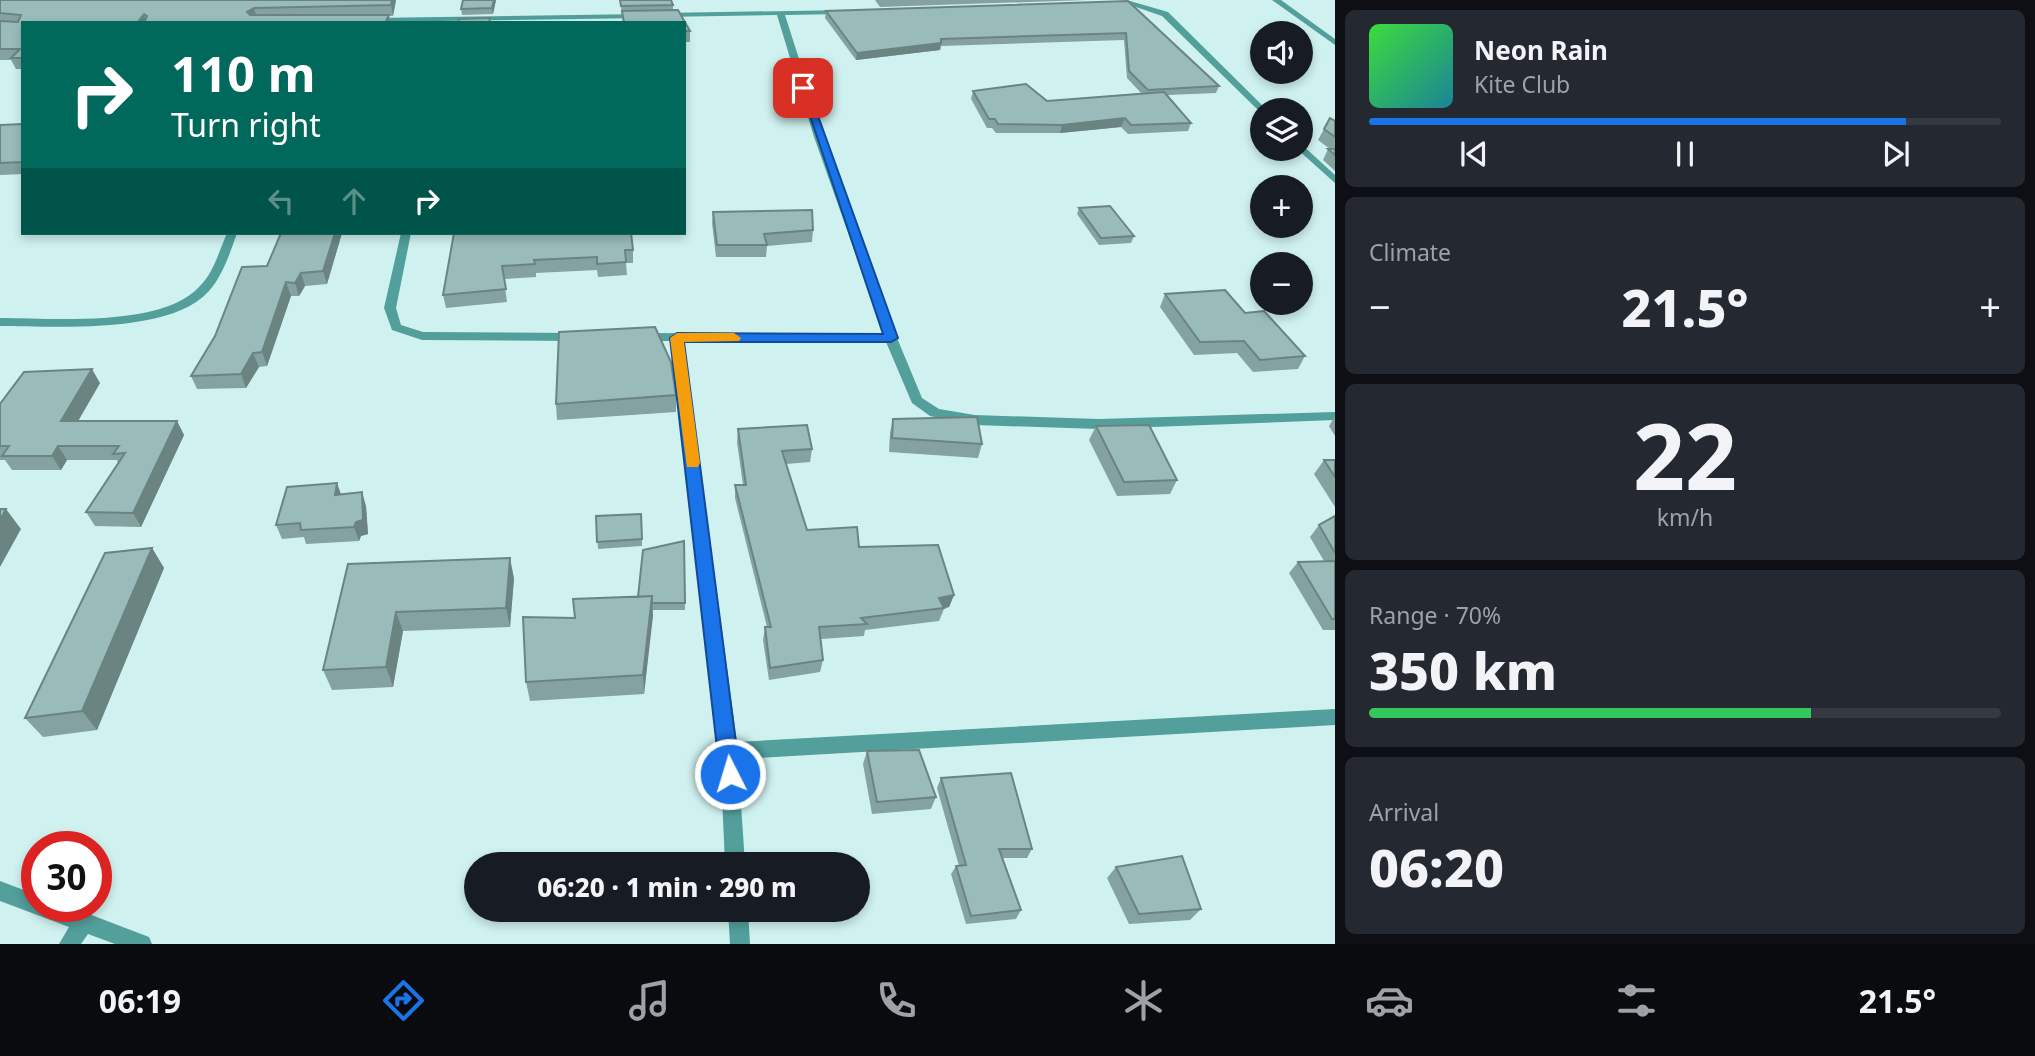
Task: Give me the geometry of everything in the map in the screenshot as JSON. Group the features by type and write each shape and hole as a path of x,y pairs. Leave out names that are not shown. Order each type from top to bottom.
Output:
{"street":[{"path":"1276,0 1335,43"},
{"path":"1103,4 1130,3 1165,15 1251,98"},
{"path":"362,20 466,21 712,11 859,12"},
{"path":"780,13 819,138 891,338 917,400 935,413 955,418 1099,424 1335,416"},
{"path":"1313,159 1335,180"},
{"path":"0,322 131,319 173,311 201,293 216,270 231,235"},
{"path":"406,235 390,308 396,327 422,336 594,337"},
{"path":"621,337 891,338"},
{"path":"677,338 729,751 734,852"},
{"path":"729,751 1335,718"},
{"path":"0,891 21,899"},
{"path":"739,922 740,944"},
{"path":"69,944 84,923 142,944"}],"building":[{"path":"0,0 392,0 391,5 254,8 247,12 250,15 389,15 386,21 145,21 147,16 144,14 139,21 21,21 21,58 11,58 20,49 0,49 0,21 18,22 21,15 0,13"},
{"path":"463,0 494,0 492,8 461,9"},
{"path":"620,0 671,0 673,5 621,6"},
{"path":"1128,1 1219,86 1148,90 1129,71 1126,33 941,39 941,43 857,53 826,11"},
{"path":"678,10 684,21 624,21 622,11"},
{"path":"490,18 489,21 459,19"},
{"path":"1026,84 1047,101 1164,92 1191,123 1131,125 1125,118 1062,125 998,124 995,119 989,119 973,91"},
{"path":"1330,118 1335,121 1335,137 1324,129"},
{"path":"21,124 21,162 0,163 0,125"},
{"path":"1110,206 1134,236 1101,238 1079,208"},
{"path":"812,210 813,230 764,234 767,245 717,245 713,212"},
{"path":"280,235 334,235 323,271 301,273 295,283 286,282 262,352 253,353 241,374 191,376 215,336 242,267 267,266"},
{"path":"454,235 631,235 633,250 625,250 626,262 597,264 597,257 534,260 535,264 502,266 506,289 443,295"},
{"path":"1225,290 1245,313 1268,315 1305,356 1260,360 1244,341 1200,342 1165,294"},
{"path":"655,327 671,362 676,395 556,404 559,332"},
{"path":"92,369 61,421 177,421 133,513 86,512 125,453 113,454 119,446 58,446 52,456 2,456 9,446 0,446 0,404 24,372"},
{"path":"977,417 982,444 892,438 893,419"},
{"path":"807,425 812,449 782,451 807,530 857,527 859,547 938,545 954,595 939,598 944,608 861,618 867,624 819,627 823,660 770,668 765,627 771,627 735,485 746,485 738,429"},
{"path":"1149,425 1177,480 1124,482 1096,426"},
{"path":"1324,460 1335,460 1335,477"},
{"path":"337,483 335,495 362,492 363,520 356,522 354,527 301,530 300,523 276,525 287,487"},
{"path":"0,509 6,509 0,520"},
{"path":"641,514 642,539 597,542 596,516"},
{"path":"1335,516 1335,553 1319,525"},
{"path":"684,541 685,603 652,603 652,596 638,597 643,550"},
{"path":"152,548 82,711 25,718 105,553"},
{"path":"510,558 506,608 396,612 386,667 323,670 348,564"},
{"path":"1335,561 1335,619 1332,619 1298,562"},
{"path":"652,596 643,675 526,682 523,617 575,618 573,599"},
{"path":"919,750 936,797 877,802 867,751"},
{"path":"1011,773 1032,849 999,849 1021,910 971,916 956,866 966,865 941,778"},
{"path":"1182,856 1201,909 1139,914 1116,867"}],"slow traffic":[{"path":"692,463 677,338 734,338"}],"route":[{"path":"730,774 677,338 891,338 803,88"}]}
